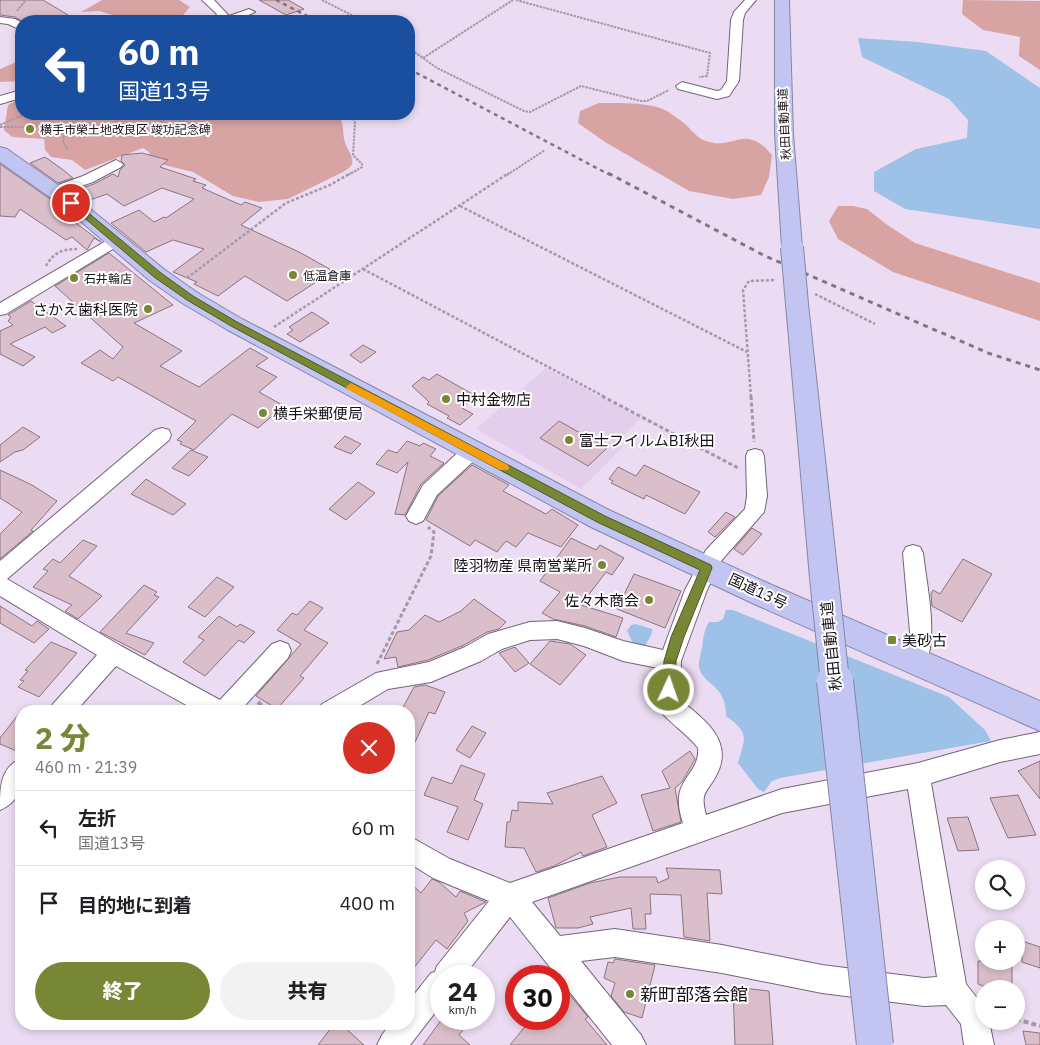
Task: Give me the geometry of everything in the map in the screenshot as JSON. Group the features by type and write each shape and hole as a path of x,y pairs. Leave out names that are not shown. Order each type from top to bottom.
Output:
{"highway":[{"name":"秋田自動車道","path":"782,0 784,134 792,247 804,298 824,578 875,1045"},
{"name":"秋田自動車道","path":"792,247 796,0"},
{"name":"国道13号","path":"0,153 55,191 174,287 259,337 601,519 706,568 1040,716"}],"street":[{"path":"207,0 222,15"},
{"path":"682,86 717,95 726,93 733,81 737,20 740,12 751,0"},
{"path":"241,15 249,12"},
{"path":"0,20 15,23"},
{"path":"0,100 15,96"},
{"path":"55,191 88,179 116,164"},
{"path":"0,310 116,241"},
{"path":"0,573 162,435"},
{"path":"416,516 430,490 472,451"},
{"path":"697,830 692,804 692,792 708,768 712,758 707,739 668,704 670,661 706,568 713,556 754,512 757,496 755,467"},
{"path":"913,553 921,632 916,662"},
{"path":"0,585 113,654 207,705"},
{"path":"340,705 384,680 431,672 473,654 496,641 530,630 557,630 585,637 623,652 670,661"},
{"path":"230,705 280,651"},
{"path":"66,705 113,654"},
{"path":"455,965 510,896 782,801 918,776 1000,752 1040,743"},
{"path":"918,776 954,990 974,1018 979,1045"},
{"path":"0,798 15,778"},
{"path":"415,853 442,869 510,896 631,1045"},
{"path":"554,952 614,943 722,959 822,979 924,992 954,990"},
{"path":"415,1016 430,997"},
{"path":"392,1045 404,1030"}],"path":[{"path":"322,0 351,15"},
{"path":"415,52 423,58 437,68 524,111 530,112 581,86 641,101 682,86 691,79 707,76 710,53 515,0 423,58"},
{"path":"0,126 15,119"},
{"path":"0,126 34,127 52,124 66,126 77,120"},
{"path":"115,128 116,120"},
{"path":"136,129 165,120"},
{"path":"173,120 190,123"},
{"path":"174,287 286,203 330,185 362,167 362,164 353,155 354,120"},
{"path":"66,126 62,140 68,150"},
{"path":"259,337 545,150"},
{"path":"459,206 747,352"},
{"path":"363,269 755,467"},
{"path":"755,467 743,290 749,281 776,280"},
{"path":"804,298 875,324"},
{"path":"362,692 431,556 434,532 416,516"},
{"path":"1025,1022 1040,1026"}],"shaded area":[{"path":"102,0 179,0 190,7 183,15 113,15 99,11 81,12"},
{"path":"963,0 1040,1 1040,70 1019,56 1020,37 983,30 962,14"},
{"path":"15,63 15,81 0,82 0,69"},
{"path":"15,101 15,120 341,120 345,141 352,156 352,164 343,172 288,199 259,202 233,196 193,172 156,163 151,158 149,152 143,148 85,170 72,160 51,157 45,150 44,139 12,137 4,130 8,105"},
{"path":"599,103 653,106 668,112 683,122 703,140 723,143 746,139 753,140 762,145 772,155 769,177 761,195 733,199 689,191 605,142 578,123 580,111"},
{"path":"838,206 853,206 867,209 915,243 1040,283 1040,321 893,272 838,239 829,221"},
{"path":"546,368 641,418 616,443 623,447 581,489 476,429"}],"water":[{"path":"858,38 918,42 986,51 1040,88 1040,229 905,209 874,191 874,172 916,149 967,138 968,120 949,99 862,57"},
{"path":"726,610 733,610 949,697 985,730 991,741 780,778 772,781 764,792 758,789 738,763 744,736 739,727 726,716 725,705 719,691 705,678 699,667 707,625 709,622 718,622 723,619"},
{"path":"636,624 652,629 652,633 644,648 636,649 627,631 631,625"}],"building":[{"path":"0,0 43,0 68,15 15,15 15,17 0,15"},
{"path":"259,0 288,0 304,9 286,15"},
{"path":"142,153 168,160 160,167 196,179 193,181 206,185 202,188 241,205 245,202 262,208 241,225 301,253 333,271 287,301 245,276 218,296 194,284 197,282 173,272 204,249 173,240 146,252 111,223 139,210 154,222 164,217 166,218 194,199 162,188 124,206 107,194 84,202 71,192 94,184 113,174 118,177 120,170 125,165 121,161 122,155"},
{"path":"45,157 73,178 58,183 30,163"},
{"path":"0,164 63,208 60,211 101,242 94,238 87,250 72,237 66,240 20,209 15,217 0,216"},
{"path":"109,253 173,305 134,323 182,351 160,366 199,387 250,348 268,358 256,366 277,377 259,392 284,406 258,428 232,414 194,450 180,444 182,442 177,440 196,421 118,377 113,381 81,363 100,350 113,359 123,347 55,286"},
{"path":"31,301 66,326 52,333 45,327 10,344 35,357 23,366 0,354 0,331 13,325 8,321 11,317 8,315"},
{"path":"312,312 329,323 300,342 287,334 293,330 289,327"},
{"path":"363,345 376,352 361,363 350,355"},
{"name":"中村金物店","path":"437,374 476,396 462,408 473,414 460,425 447,418 449,416 427,404 429,402 412,386 423,377 429,380"},
{"name":"富士フイルムBI秋田","path":"559,421 607,448 588,466 540,438"},
{"path":"23,427 40,437 23,450 15,452 0,462 0,445"},
{"path":"345,436 361,444 351,454 334,447"},
{"path":"407,441 420,446 423,443 436,449 430,456 444,463 421,484 405,515 395,514 408,462 397,473 376,464 388,450 397,453"},
{"path":"191,450 208,457 189,476 172,468"},
{"path":"472,465 509,485 503,491 546,514 552,509 578,525 561,547 528,533 516,547 506,541 497,552 475,540 470,546 426,520 438,496"},
{"path":"644,465 700,492 685,514 646,495 644,499 611,483 613,481 609,479 618,467 636,476"},
{"path":"0,470 32,485 57,501 31,530 33,531 0,559 0,534 22,512 0,498"},
{"path":"146,479 186,504 173,515 131,494"},
{"path":"358,482 375,493 346,520 329,509"},
{"path":"726,512 735,517 715,537 708,532"},
{"path":"752,528 762,534 743,555 734,549"},
{"path":"571,538 596,550 600,545 624,558 612,575 606,572 581,605 623,618 616,637 585,626 553,619 542,613 560,592 540,581"},
{"path":"83,540 97,546 69,576 102,596 78,619 65,611 72,605 33,587 48,571 43,569 53,559 60,563"},
{"path":"963,559 992,574 962,622 932,606 931,594 933,590 940,594"},
{"name":"佐々木商会","path":"634,574 681,591 665,628 617,609"},
{"path":"217,577 234,587 205,617 188,607"},
{"path":"144,585 157,592 154,595 159,597 126,633 154,643 145,655 100,632"},
{"path":"474,599 506,622 499,629 487,632 464,645 428,660 398,667 396,657 384,659 397,632 409,630 425,615 439,622 461,611"},
{"path":"310,601 323,608 304,630 328,643 300,676 304,678 280,705 271,705 256,696 301,644 277,630 292,613 297,615"},
{"path":"0,606 32,626 37,621 49,629 34,643 0,623"},
{"path":"219,616 237,627 240,624 255,632 244,643 239,640 205,676 183,662 204,640 198,637"},
{"path":"550,641 570,644 586,655 560,685 530,664"},
{"path":"51,642 77,653 39,697 18,687 24,681 20,680 28,671 25,670"},
{"path":"515,647 529,663 515,672 499,653"},
{"path":"425,685 445,692 435,714 429,712 415,742 415,705 404,705 414,687"},
{"path":"15,719 15,750 0,744 0,738"},
{"path":"472,726 486,733 470,758 456,750"},
{"path":"690,751 695,759 682,782 675,788 681,822 653,831 641,795 670,788 662,771"},
{"path":"1040,761 1040,799 1018,771"},
{"path":"461,765 485,774 474,800 483,804 468,840 447,832 458,807 424,795 432,777 452,784"},
{"path":"602,776 617,803 592,815 607,847 583,856 581,852 554,866 536,872 524,848 505,847 507,822 510,822 512,810 518,811 518,802 553,804 547,793"},
{"path":"1018,795 1036,835 1008,838 990,798"},
{"path":"968,817 979,850 958,851 947,818"},
{"path":"666,868 720,870 722,894 707,893 710,941 684,937 681,895 650,894 651,914 645,914 646,929 633,929 631,908 590,917 593,924 578,928 556,928 548,898 590,883 620,877 656,877 658,883 669,878"},
{"path":"432,879 439,882 456,897 460,891 486,902 464,913 468,921 447,949 436,940 415,966 415,888 421,893"},
{"path":"1025,942 1040,947 1040,968 1025,963"},
{"name":"新町部落会館","path":"615,959 655,965 642,1018 624,1012 611,996 615,983 604,978 608,962 613,963"},
{"path":"978,970 1012,970 1012,980 978,980"},
{"path":"733,987 769,991 773,1045 735,1045"},
{"path":"570,995 588,1017 585,1019 607,1045 510,1045 522,1030 570,1030"},
{"path":"329,1030 348,1030 364,1045 318,1045"},
{"path":"434,1030 463,1030 459,1035 470,1045 423,1045"},
{"path":"1023,1031 1040,1033 1040,1045 1026,1045"}],"railway":[{"path":"276,0 305,15"},
{"path":"415,72 610,175"},
{"path":"608,173 765,256 988,353 1040,370"}],"slow traffic":[{"path":"351,387 504,468"}],"place":[{"name":"横手市榮土地改良区 竣功記念碑","path":"30,129"},
{"name":"低温倉庫","path":"293,275"},
{"name":"石井輪店","path":"74,278"},
{"name":"さかえ歯科医院","path":"148,309"},
{"name":"中村金物店","path":"446,399"},
{"name":"横手栄郵便局","path":"263,413"},
{"name":"富士フイルムBI秋田","path":"569,440"},
{"name":"陸羽物産 県南営業所","path":"602,565"},
{"name":"佐々木商会","path":"649,600"},
{"name":"美砂古","path":"892,640"},
{"name":"新町部落会館","path":"630,994"}],"route":[{"path":"71,203 157,275 190,298 234,324 601,519 706,568 677,637 670,661 669,690"}]}
